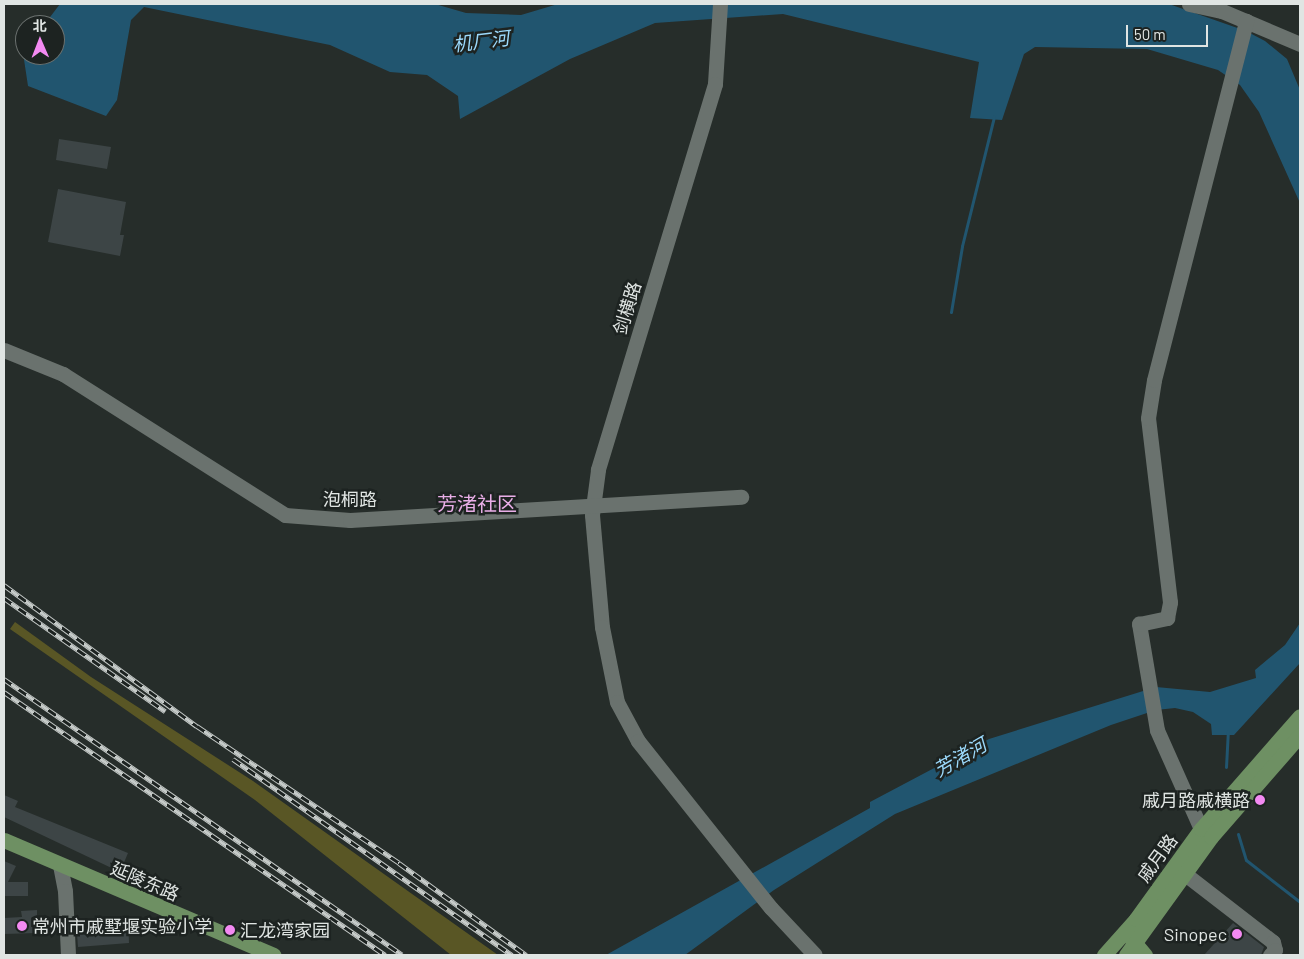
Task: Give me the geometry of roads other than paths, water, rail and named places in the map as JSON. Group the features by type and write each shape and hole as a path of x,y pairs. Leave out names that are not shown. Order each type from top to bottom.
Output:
{"main road":[{"name":"戚月路","path":"1104,955 1200,829 1300,716"},
{"name":"戚月路","path":"1131,949 1211,837 1300,735"},
{"name":"延陵东路","path":"4,840 273,955"},
{"path":"1123,929 1131,949 1145,955"}],"street":[{"name":"剑横路","path":"720,4 714,84 598,470 593,505 602,627 617,702 638,741 739,865 770,908 815,955"},
{"path":"1190,4 1300,44"},
{"path":"1200,829 1158,730 1148,684 1139,624 1167,618 1170,602 1148,418 1154,380 1245,24"},
{"name":"泡桐路","path":"4,350 63,374 285,515 350,520 741,497"},
{"path":"60,865 65,891 68,955"},
{"path":"1184,874 1273,942 1275,950 1270,955"}],"water":[{"name":"机厂河","path":"60,4 435,4 466,13 521,15 558,4 1169,4 1246,31 1265,41 1287,59 1300,90 1300,203 1259,112 1240,85 1218,70 1147,49 1035,47 1024,54 1002,120 970,118 979,62 783,14 655,23 570,59 460,119 458,96 427,75 390,72 330,45 144,7 131,20 117,100 106,116 28,86 25,65 65,65 65,15 52,15"},
{"name":"芳渚河","path":"1300,623 1300,663 1234,735 1212,735 1211,724 1193,712 1175,708 1156,710 1111,725 895,814 774,890 685,955 606,955 870,808 870,802 989,739 1156,687 1210,692 1256,678 1255,670 1285,645"}],"waterway":[{"path":"951,312 962,246 994,117"},
{"path":"1226,767 1228,731"},
{"path":"1238,834 1246,860 1300,902"}],"railway":[{"path":"4,585 197,726 399,863 526,955"},
{"path":"4,598 165,711"},
{"path":"4,679 402,955"},
{"path":"4,692 385,955"},
{"path":"233,759 512,955"}],"place":[{"name":"戚月路戚横路","path":"1260,800"},
{"name":"常州市戚墅堰实验小学","path":"22,926"},
{"name":"汇龙湾家园","path":"230,930"},
{"name":"Sinopec","path":"1237,934"}],"district":[{"name":"芳渚社区","path":"477,503"}]}
